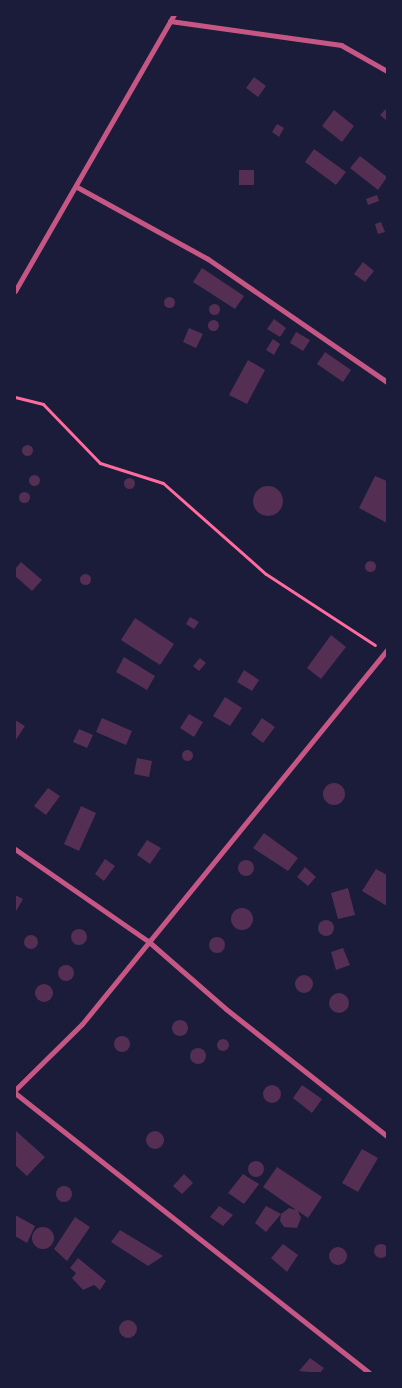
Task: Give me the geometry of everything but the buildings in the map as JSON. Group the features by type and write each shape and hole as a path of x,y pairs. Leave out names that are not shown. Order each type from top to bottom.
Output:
{"street":[{"path":"15,291 77,187 174,15"},
{"path":"170,21 341,45 387,71"},
{"path":"77,187 208,259 387,382"},
{"path":"369,1373 15,1092 82,1024 387,651"},
{"path":"15,849 148,941 226,1009 387,1136"}],"path":[{"path":"15,397 43,404 100,463 163,483 266,574 387,651"}]}
